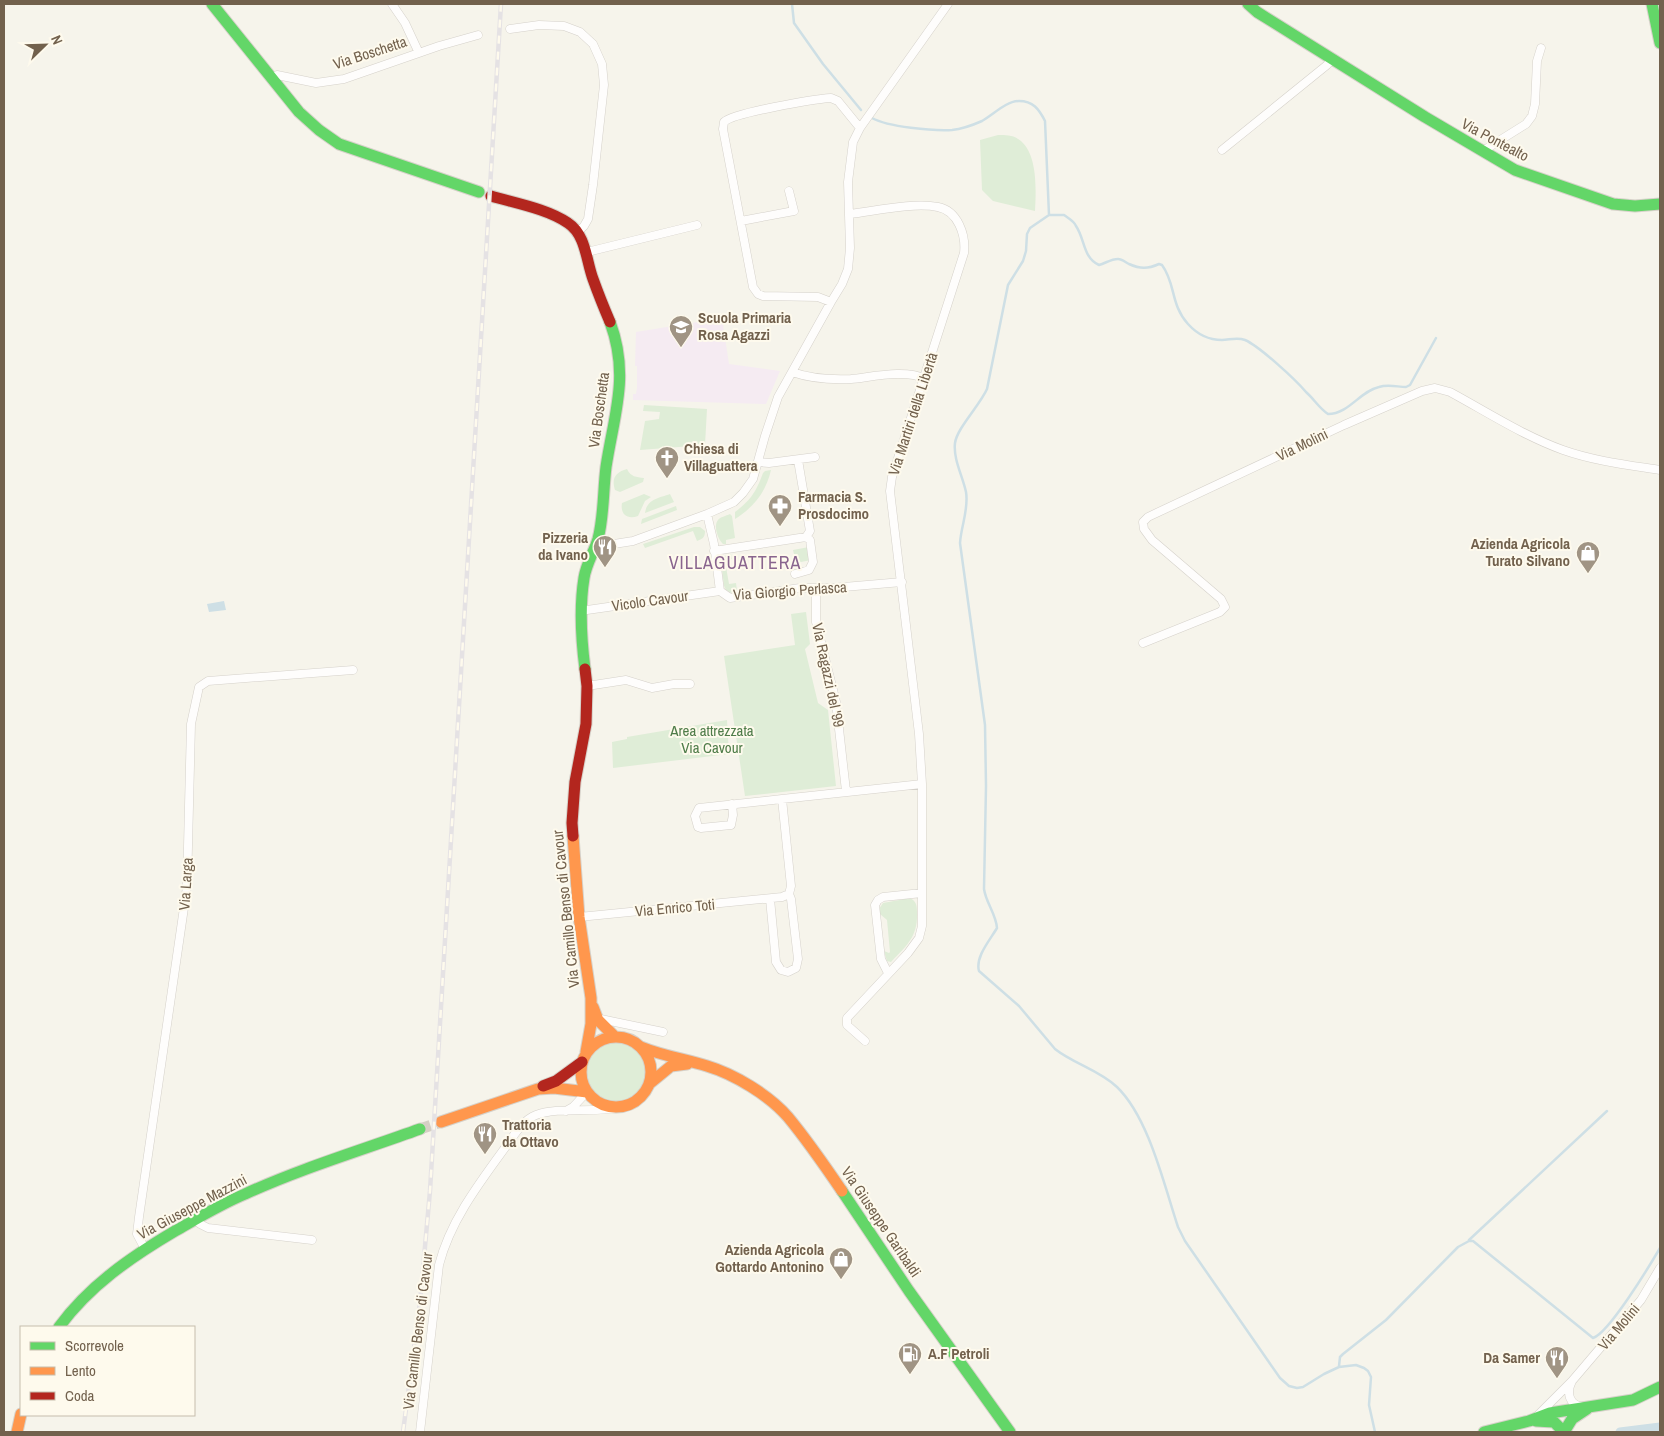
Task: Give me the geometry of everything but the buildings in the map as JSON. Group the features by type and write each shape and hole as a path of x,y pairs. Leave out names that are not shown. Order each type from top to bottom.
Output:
{"main road":[{"path":"213,4 299,112 319,130 339,144 478,192"},
{"name":"Via Pontealto","path":"1248,4 1331,60 1515,170 1613,204 1635,206 1660,204"},
{"path":"1652,4 1660,44"},
{"name":"Via Boschetta","path":"491,196 556,216 570,224 577,232 587,252 594,282 615,336 620,371 618,404 606,468 598,539"},
{"name":"Via Camillo Benso di Cavour","path":"594,1018 579,917 572,823 575,782 586,724 587,686 580,611 584,575 598,539"},
{"path":"440,1122 538,1089 556,1080 584,1057 594,1044 603,1038 614,1036 633,1040 641,1046 651,1064 650,1084 638,1100 629,1105 610,1107 601,1104 587,1092 581,1078 584,1057 594,1018 614,1036"},
{"name":"Via Giuseppe Garibaldi","path":"641,1046 660,1055 719,1070 740,1080 768,1099 787,1116 832,1176 909,1291 1010,1432"},
{"name":"Via Giuseppe Garibaldi","path":"650,1084 671,1066 696,1064"},
{"path":"538,1089 554,1088 587,1092"},
{"name":"Via Giuseppe Mazzini","path":"60,1326 92,1289 114,1270 144,1249 196,1219 263,1186 420,1129"},
{"path":"1634,1400 1660,1387"},
{"path":"1484,1432 1531,1421 1550,1413 1595,1405 1660,1398"},
{"path":"1531,1421 1554,1422 1564,1432 1572,1419 1580,1412 1595,1405"},
{"path":"17,1432 21,1416"}],"street":[{"name":"Via Boschetta","path":"392,4 405,23 419,53"},
{"path":"598,539 614,544 634,541 707,514 734,502 754,479 765,436 778,397 842,284 848,269 850,214 848,182 853,142 860,128 948,4"},
{"path":"510,29 539,25 564,26 580,32 592,44 602,64 604,84 588,220 577,232"},
{"name":"Via Boschetta","path":"272,78 277,75 316,83 344,79 478,35"},
{"path":"1484,153 1526,124 1532,116 1535,104 1537,61 1541,48"},
{"path":"1222,150 1331,60"},
{"path":"831,302 818,297 763,296 758,294 753,287 723,129 724,122 728,118 830,98 838,101 860,128"},
{"path":"741,221 794,211 790,191"},
{"name":"Via Martiri della Libertà","path":"850,214 905,207 939,207 949,213 960,225 965,242 964,253 892,477 890,491 919,734 922,784 922,926 918,938 908,953 847,1018 847,1025 865,1041"},
{"path":"587,252 697,225"},
{"path":"792,372 812,379 849,379 912,374 925,378"},
{"name":"Via Molini","path":"1143,643 1220,612 1224,606 1221,599 1152,540 1144,529 1143,522 1148,517 1344,425 1422,391 1435,388 1450,392 1541,441 1564,450 1594,458 1660,470"},
{"path":"758,462 769,463 815,457"},
{"name":"Via Giorgio Perlasca","path":"795,574 810,570 813,562 810,540 806,536 810,532 798,460"},
{"name":"Via Giorgio Perlasca","path":"707,514 720,591 730,598 786,590 902,582"},
{"path":"714,551 806,536"},
{"name":"Via Ragazzi del '99","path":"816,588 816,622 834,691 846,791"},
{"name":"Vicolo Cavour","path":"580,611 720,591"},
{"name":"Via Larga","path":"144,1249 137,1234 187,887 191,724 199,687 208,681 352,670"},
{"path":"587,686 626,680 652,688 674,684 690,684"},
{"path":"732,804 733,815 731,825 701,828 695,822 695,816 699,808 732,804 782,799 846,791 922,784"},
{"path":"770,899 776,962 781,970 788,972 796,968 798,959 789,894 791,886 782,799"},
{"path":"888,974 881,959 875,905 883,897 922,893"},
{"name":"Via Enrico Toti","path":"579,917 770,899 789,894"},
{"path":"594,1018 662,1032"},
{"path":"565,1089 570,1094 572,1101 566,1111"},
{"path":"566,1111 573,1107 587,1092"},
{"name":"Via Camillo Benso di Cavour","path":"420,1432 439,1265 443,1250 455,1224 481,1180 523,1124 534,1115 566,1111 606,1110 620,1107"},
{"path":"196,1219 200,1224 208,1228 312,1240"},
{"name":"Via Molini","path":"1531,1421 1572,1381 1641,1300 1660,1268"},
{"path":"1572,1381 1568,1390 1569,1397 1576,1405 1583,1407"}],"shaded area":[{"name":"Scuola Primaria Rosa Agazzi","path":"722,318 729,364 780,371 766,404 633,400 633,394 636,394 637,388 637,366 635,366 636,332"},
{"path":"224,601 226,610 209,612 207,604"}],"green space":[{"path":"998,135 1016,138 1027,147 1035,174 1035,211 993,201 982,190 980,140"},
{"path":"644,405 707,409 705,445 640,450 645,421 659,419 660,412 643,411"},
{"path":"627,469 632,475 644,478 643,482 620,492 615,490 615,476"},
{"path":"771,470 766,485 758,498 735,519 735,512 752,495 763,473"},
{"path":"644,494 651,497 645,501 638,516 628,517 623,513 622,503"},
{"path":"670,494 674,502 645,513 646,508 651,502"},
{"path":"676,506 677,510 641,524 642,519"},
{"path":"730,514 732,516 735,538 726,540 726,544 723,544 719,539 716,526 720,518"},
{"path":"694,527 700,527 705,531 703,538 697,541 693,531 645,548 643,544"},
{"path":"809,547 811,560 796,563 793,550"},
{"path":"731,554 732,559 725,561 729,584 736,583 737,591 731,593 724,586 721,561 722,557"},
{"path":"806,612 810,644 805,649 818,703 828,710 836,786 745,796 724,656 795,645 791,614"},
{"name":"Area attrezzata Via Cavour","path":"727,720 729,754 613,768 612,742 627,739 627,737"},
{"path":"910,898 917,907 916,928 907,945 891,962 887,961 884,951 890,952 887,920 880,914 879,909 883,903"},
{"path":"610,1042 622,1042 633,1047 641,1055 646,1066 644,1084 633,1097 622,1102 610,1102 599,1097 591,1089 586,1078 586,1066 591,1055 599,1047"}],"waterway":[{"path":"792,4 794,23 823,64 861,110"},
{"path":"872,118 889,124 911,128 952,130 982,121 1009,103 1024,101 1035,106 1045,121 1049,215 1030,228 1027,234 1026,251 1023,261 1008,285 987,389 960,430 955,443 957,462 967,498 960,543 985,725 984,889 997,928 981,954 978,966 979,971 1019,1006 1055,1049 1110,1081 1128,1100 1147,1134 1178,1227 1185,1241 1280,1378 1289,1386 1297,1388 1303,1387 1339,1367 1356,1365 1364,1368 1371,1377 1369,1405 1375,1432"},
{"path":"1050,215 1064,215 1074,223 1087,253 1099,265 1118,259 1140,268 1162,265 1169,279 1178,309 1191,328 1203,336 1212,339 1239,339 1251,343 1286,371 1328,414 1348,407 1372,389 1386,386 1406,387 1410,385 1436,338"},
{"path":"1469,1240 1607,1111"},
{"path":"1339,1366 1340,1357 1343,1354 1386,1320 1458,1247 1469,1241 1473,1241 1593,1338 1619,1312 1660,1248"},
{"path":"1620,1432 1660,1427"}],"tunnel":[{"path":"420,1129 441,1122"}],"railway":[{"path":"403,1432 420,1302 430,1191 501,4"}],"traffic: fast":[{"path":"212,4 299,112 319,130 339,144 479,192"},
{"path":"1248,4 1257,12 1425,117 1515,170 1613,204 1635,206 1660,204"},
{"path":"1652,4 1660,43"},
{"path":"585,669 581,624 582,590 586,568 600,530 606,467 620,378 616,342 610,322"},
{"path":"60,1326 84,1298 112,1273 159,1241 210,1211 288,1176 420,1129"},
{"path":"842,1191 909,1291 1010,1432"},
{"path":"1484,1432 1529,1421 1550,1413 1633,1400 1660,1387"},
{"path":"1564,1432 1572,1419 1587,1409"},
{"path":"1536,1421 1554,1422 1564,1432"}],"traffic: slow":[{"path":"573,836 579,917 591,998 591,1024 586,1052"},
{"path":"593,1007 598,1020 614,1036"},
{"path":"623,1037 636,1043 645,1052 649,1058 651,1072 649,1086 641,1097 630,1105 609,1107 602,1105 591,1097 583,1086 581,1065 583,1058 591,1047 602,1039 623,1037"},
{"path":"641,1047 728,1074 761,1093 788,1117 842,1191"},
{"path":"649,1084 671,1066 687,1064"},
{"path":"441,1122 538,1089 554,1088 587,1092"},
{"path":"17,1432 21,1416"}],"traffic: jam":[{"path":"491,196 551,214 574,228 585,248 593,279 610,322"},
{"path":"573,836 575,782 586,724 587,686 585,669"},
{"path":"543,1086 556,1081 582,1062"}],"place":[{"name":"Scuola Primaria Rosa Agazzi","path":"681,348"},
{"name":"Chiesa di Villaguattera","path":"667,479"},
{"name":"Farmacia S. Prosdocimo","path":"780,527"},
{"name":"Pizzeria da Ivano","path":"605,568"},
{"name":"Azienda Agricola Turato Silvano","path":"1588,574"},
{"name":"Trattoria da Ottavo","path":"485,1155"},
{"name":"Azienda Agricola Gottardo Antonino","path":"841,1280"},
{"name":"A.F Petroli","path":"910,1375"},
{"name":"Da Samer","path":"1557,1379"}],"district":[{"name":"VILLAGUATTERA","path":"735,563"}]}
